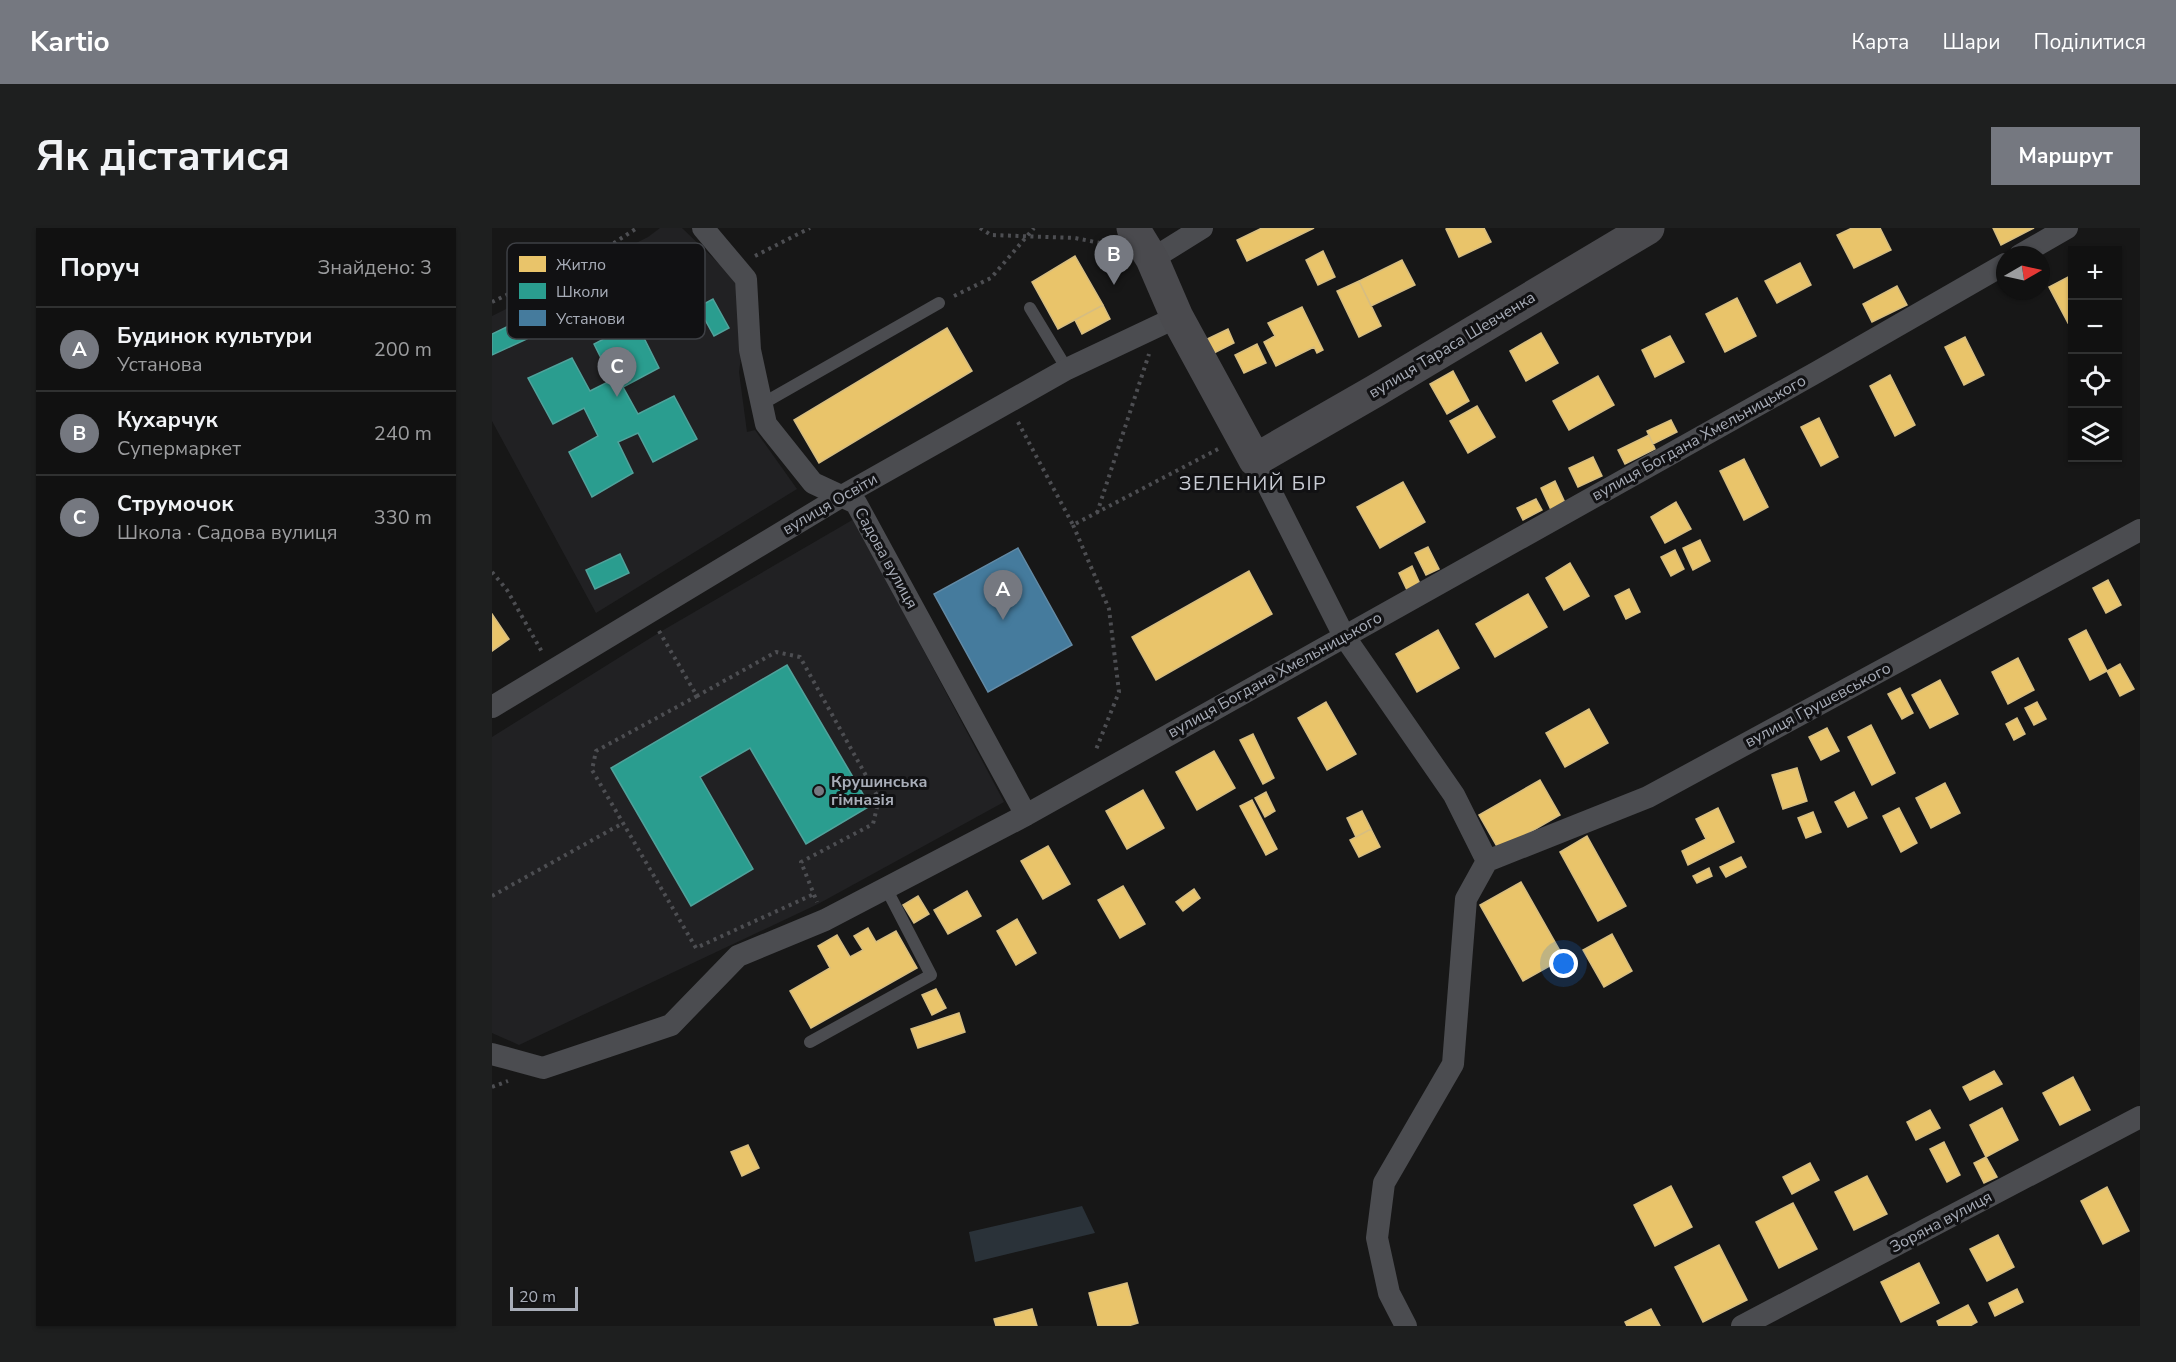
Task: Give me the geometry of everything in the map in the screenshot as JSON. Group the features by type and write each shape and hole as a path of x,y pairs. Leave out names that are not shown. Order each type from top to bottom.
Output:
{"street":[{"name":"Садова вулиця","path":"703,228 746,279 750,350 766,424 813,483 856,503 1026,815"},
{"path":"1202,228 1144,246 1168,321 1249,448 1344,636 1454,795 1487,861 1466,899 1453,1064 1384,1183 1377,1238 1389,1293 1406,1326"},
{"name":"вулиця Тараса Шевченка","path":"1249,448 1375,391 1648,228"},
{"path":"2036,246 2067,228"},
{"name":"вулиця Богдана Хмельницького","path":"492,1054 543,1068 671,1026 738,956 825,920 1026,815 1817,372 1996,269"},
{"name":"вулиця Освіти","path":"492,707 842,496 1067,369 1168,321"},
{"name":"вулиця Грушевського","path":"1487,861 1648,797 2140,530"},
{"name":"Зоряна вулиця","path":"1742,1326 2140,1118"}],"lane":[{"path":"762,404 939,303"},
{"path":"1030,308 1067,369"},
{"path":"810,1042 931,975 886,888"}],"path":[{"path":"614,243 637,228"},
{"path":"735,266 810,228"},
{"path":"980,228 991,236 1075,238 1144,246"},
{"path":"939,303 991,278 1034,228"},
{"path":"492,302 507,295"},
{"path":"1096,513 1168,321"},
{"path":"1008,403 1073,525 1109,609 1119,692 1081,784"},
{"path":"1073,525 1249,448"},
{"path":"492,572 507,590 553,670"},
{"path":"649,612 697,696"},
{"path":"814,894 696,948 592,770 596,751 776,652 800,657 879,799 873,824 801,862 825,920"},
{"path":"492,896 623,823"}],"shaded area":[{"path":"660,228 682,228 698,243 636,243"},
{"path":"705,250 739,283 742,350 739,372 747,432 755,430 797,489 596,613 492,421 492,316 507,308 507,339 705,339"},
{"path":"854,519 1004,802 818,904 519,1045 492,1033 492,737 660,632"},
{"path":"1082,1206 1095,1233 975,1262 969,1232"}],"building: Житло":[{"path":"1262,228 1314,228 1247,261 1237,240"},
{"path":"1484,228 1491,242 1459,257 1446,229"},
{"path":"1852,228 1880,228 1891,250 1854,268 1837,235"},
{"path":"1993,228 2034,228 2001,245"},
{"path":"1323,251 1335,277 1318,285 1306,260"},
{"path":"1075,256 1103,305 1058,329 1032,282"},
{"path":"1402,260 1415,285 1371,306 1359,281"},
{"path":"1800,263 1811,285 1777,303 1765,281"},
{"path":"2068,277 2068,323 2050,289 2050,286"},
{"path":"1359,281 1381,326 1359,337 1337,291"},
{"path":"1897,286 1907,305 1872,322 1863,304"},
{"path":"1737,298 1756,336 1725,352 1706,314"},
{"path":"1103,305 1110,319 1082,334 1075,320"},
{"path":"1302,307 1323,350 1317,353 1314,347 1276,366 1264,342 1275,336 1268,323"},
{"path":"947,328 972,371 819,463 794,420"},
{"path":"1228,329 1234,343 1214,353 1207,339"},
{"path":"1541,333 1558,363 1526,381 1510,351"},
{"path":"1670,336 1684,362 1655,377 1642,350"},
{"path":"1965,337 1984,375 1964,385 1945,347"},
{"path":"1257,344 1266,363 1244,373 1235,355"},
{"path":"1453,371 1469,401 1447,414 1430,384"},
{"path":"1890,375 1915,425 1895,436 1870,386"},
{"path":"1598,376 1614,405 1569,430 1553,401"},
{"path":"1477,406 1495,437 1468,453 1450,421"},
{"path":"1819,418 1838,457 1821,466 1801,427"},
{"path":"1671,420 1677,432 1653,444 1647,431"},
{"path":"1649,435 1655,449 1625,464 1618,450"},
{"path":"1593,457 1602,476 1578,487 1569,468"},
{"path":"1744,459 1768,507 1744,520 1720,471"},
{"path":"1555,481 1566,505 1552,512 1541,488"},
{"path":"1403,482 1425,522 1380,548 1357,507"},
{"path":"1536,499 1542,510 1523,520 1517,508"},
{"path":"1676,502 1691,529 1665,543 1651,517"},
{"path":"1700,540 1710,561 1693,570 1683,548"},
{"path":"1428,547 1439,569 1426,575 1415,553"},
{"path":"1675,550 1684,569 1671,576 1661,557"},
{"path":"1570,563 1589,596 1564,610 1546,578"},
{"path":"1412,566 1420,584 1407,590 1399,573"},
{"path":"1249,571 1272,614 1156,680 1132,637"},
{"path":"2108,580 2121,605 2106,613 2093,588"},
{"path":"1629,589 1640,612 1626,619 1615,596"},
{"path":"1528,594 1547,627 1495,657 1476,624"},
{"path":"492,614 509,639 492,651"},
{"path":"1438,630 1459,668 1417,692 1396,654"},
{"path":"2086,630 2107,671 2090,680 2069,639"},
{"path":"2018,658 2034,690 2008,704 1992,672"},
{"path":"2120,664 2134,689 2120,696 2107,671"},
{"path":"1940,680 1958,714 1930,728 1912,695"},
{"path":"1900,688 1913,713 1902,719 1888,694"},
{"path":"1326,702 1356,754 1327,770 1298,718"},
{"path":"2037,702 2046,719 2034,725 2025,708"},
{"path":"1589,709 1608,743 1565,767 1546,733"},
{"path":"2017,718 2025,734 2014,740 2006,724"},
{"path":"1871,725 1895,773 1872,785 1848,737"},
{"path":"1827,728 1839,751 1821,760 1809,737"},
{"path":"1253,734 1274,778 1263,784 1240,740"},
{"path":"1214,751 1235,788 1197,810 1176,772"},
{"path":"1797,768 1807,801 1783,809 1772,775"},
{"path":"1540,780 1560,815 1499,850 1479,815"},
{"path":"1945,783 1960,813 1931,828 1916,798"},
{"path":"1143,790 1164,828 1127,849 1106,811"},
{"path":"1266,792 1275,811 1265,817 1255,798"},
{"path":"1854,792 1867,818 1848,827 1835,802"},
{"path":"1252,800 1277,849 1266,855 1240,806"},
{"path":"1718,808 1734,842 1688,865 1682,851 1706,839 1696,819"},
{"path":"1899,808 1917,843 1901,852 1883,816"},
{"path":"1362,811 1371,829 1356,837 1347,818"},
{"path":"1813,812 1821,832 1806,838 1798,818"},
{"path":"1371,829 1380,847 1359,857 1350,840"},
{"path":"1587,836 1626,906 1598,921 1560,852"},
{"path":"1048,846 1070,884 1043,899 1021,861"},
{"path":"1741,857 1746,867 1726,877 1720,867"},
{"path":"1709,868 1712,876 1697,883 1693,876"},
{"path":"1521,882 1564,958 1523,981 1480,905"},
{"path":"1123,886 1145,924 1120,938 1098,900"},
{"path":"1194,889 1200,898 1183,911 1176,902"},
{"path":"967,891 981,916 948,934 934,910"},
{"path":"918,896 929,914 914,923 903,905"},
{"path":"1017,919 1036,953 1016,965 997,931"},
{"path":"868,928 876,942 896,931 917,968 811,1028 790,991 830,968 818,946 837,935 850,957 863,950 854,936"},
{"path":"1612,934 1632,971 1604,987 1583,950"},
{"path":"936,989 946,1008 932,1015 922,995"},
{"path":"959,1013 965,1032 918,1048 911,1029"},
{"path":"1994,1071 2002,1084 1970,1100 1963,1087"},
{"path":"2073,1077 2090,1110 2060,1125 2043,1093"},
{"path":"2002,1108 2018,1140 1986,1157 1970,1125"},
{"path":"1930,1110 1940,1128 1916,1140 1907,1122"},
{"path":"1944,1142 1960,1175 1947,1182 1930,1149"},
{"path":"748,1145 759,1168 742,1176 731,1152"},
{"path":"1986,1157 1997,1177 1984,1183 1974,1163"},
{"path":"1810,1163 1819,1180 1792,1194 1783,1177"},
{"path":"1867,1176 1887,1214 1854,1230 1835,1192"},
{"path":"1671,1186 1692,1227 1655,1246 1634,1205"},
{"path":"2107,1187 2129,1231 2103,1244 2081,1201"},
{"path":"1793,1203 1817,1249 1779,1268 1756,1222"},
{"path":"1998,1235 2014,1267 1987,1281 1970,1249"},
{"path":"1719,1245 1747,1300 1703,1322 1675,1267"},
{"path":"1919,1263 1939,1303 1901,1322 1881,1282"},
{"path":"1127,1283 1138,1323 1128,1326 1098,1326 1089,1293"},
{"path":"2017,1289 2023,1302 1995,1316 1989,1303"},
{"path":"1968,1305 1977,1322 1970,1326 1939,1326 1937,1321"},
{"path":"1032,1309 1037,1326 996,1326 994,1319"},
{"path":"1651,1309 1660,1326 1627,1326 1625,1322"}],"building: Школи":[{"path":"713,299 729,328 714,336 705,320 705,303"},
{"path":"507,327 507,339 527,339 492,355 492,334"},
{"path":"604,339 644,339 659,368 623,387 638,414 674,396 697,439 653,462 638,433 618,442 633,473 592,497 569,452 598,436 584,408 553,424 528,378 572,358 590,391 612,380 594,344"},
{"path":"620,554 629,573 595,589 586,570"},
{"name":"Крушинська гімназія","path":"787,665 870,806 806,844 750,748 700,777 753,869 691,906 611,768"}],"building: Установи":[{"path":"1018,548 1072,645 988,692 934,594"}],"place":[{"name":"Кухарчук","path":"1114,285"},
{"name":"Струмочок","path":"617,397"},
{"name":"Будинок культури","path":"1003,620"},
{"name":"Крушинська гімназія","path":"819,791"}],"district":[{"name":"ЗЕЛЕНИЙ БІР","path":"1253,483"}]}
